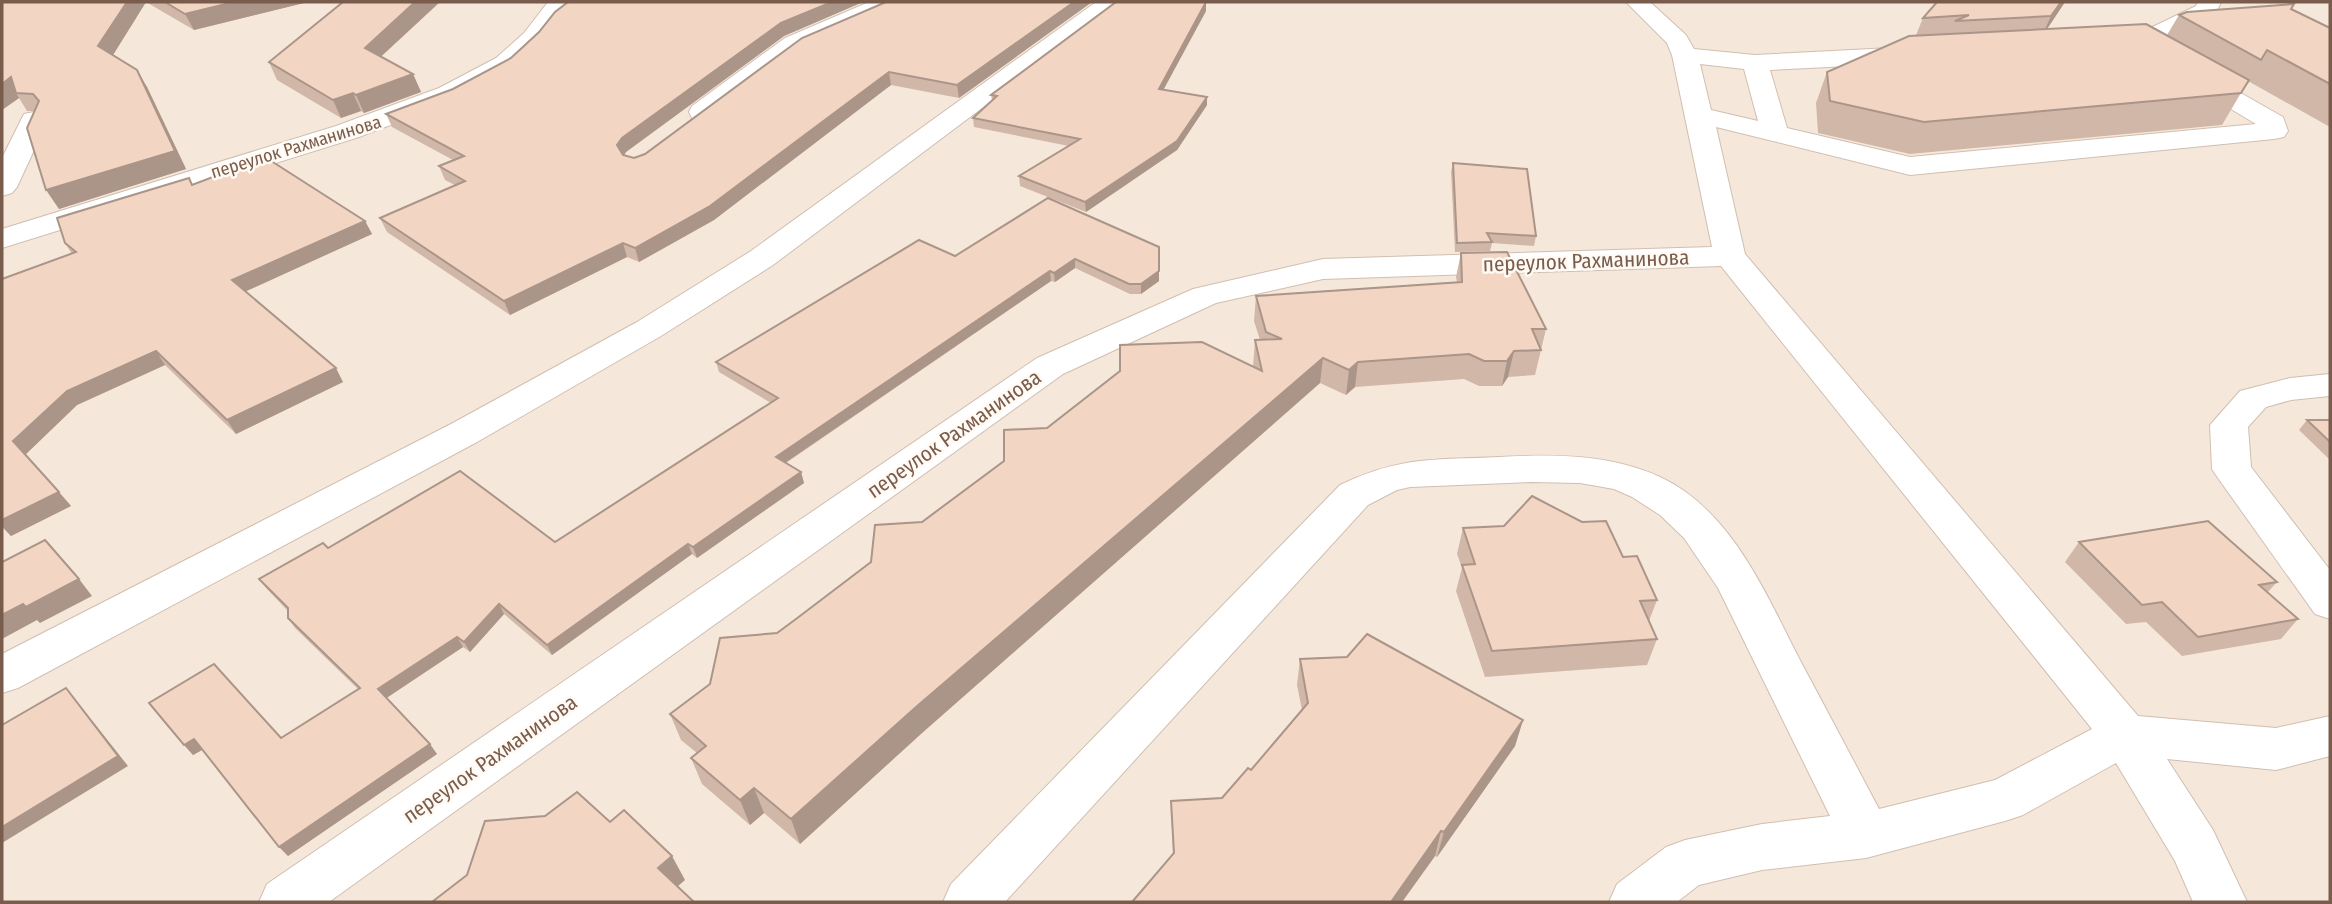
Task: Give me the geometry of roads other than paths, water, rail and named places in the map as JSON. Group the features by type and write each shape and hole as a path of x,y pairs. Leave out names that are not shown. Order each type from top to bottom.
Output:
{"street":[{"name":"переулок Рахманинова","path":"2,239 346,132 448,94 505,63 533,38 560,2"},
{"path":"683,127 794,43 814,32 889,2"},
{"path":"2,675 464,433 649,329 762,258 1111,2"},
{"path":"1637,2 1677,40 1685,55 1730,256 2125,735 2195,847 2220,902"},
{"path":"2095,45 2136,43 2165,33 2207,10 2209,2"},
{"path":"1700,115 1910,166 2274,131 2273,122 2136,43"},
{"path":"1685,55 1755,63 1928,54"},
{"path":"1755,63 1775,133"},
{"path":"2,187 34,120"},
{"name":"переулок Рахманинова","path":"286,902 1051,366 1205,296 1322,269 1730,256"},
{"path":"2330,385 2290,389 2253,399 2230,425 2232,469 2330,602"},
{"path":"970,902 1354,495 1393,477 1423,473 1538,468 1604,473 1645,486 1678,506 1713,543 1737,582 1866,835"},
{"path":"1636,902 1685,864 1762,847 1866,835 2005,799 2125,735 2276,749 2330,736"}]}
